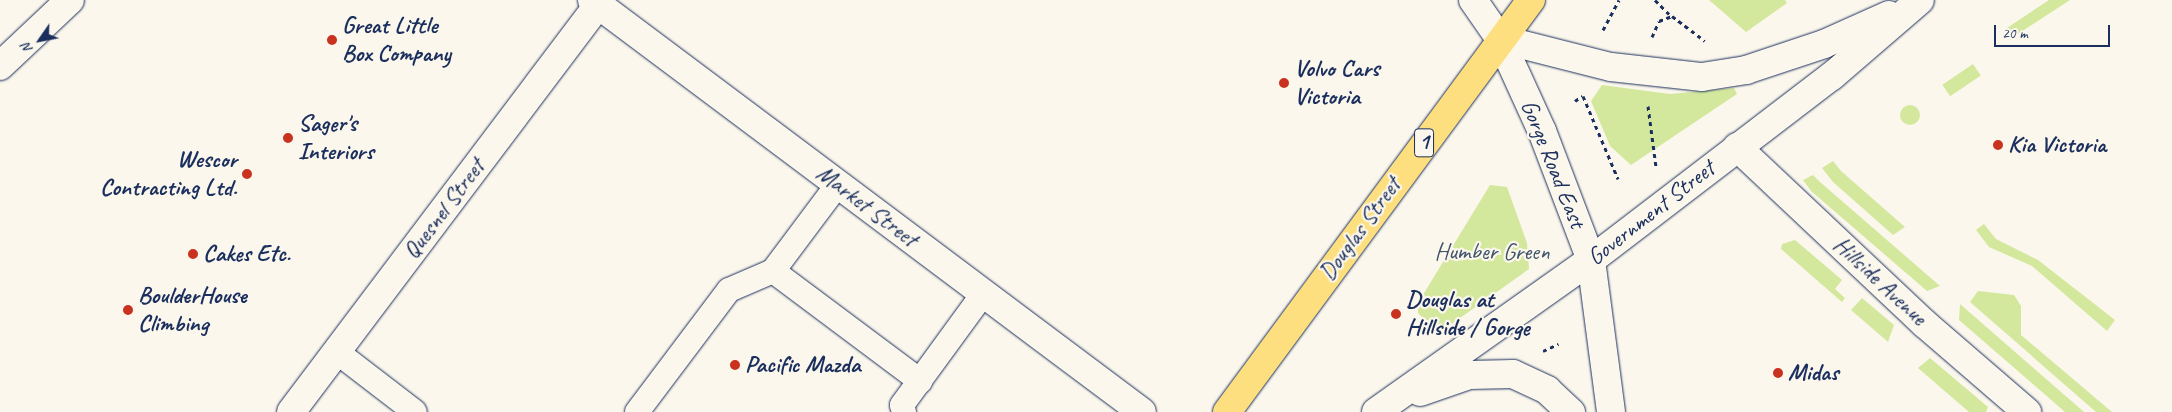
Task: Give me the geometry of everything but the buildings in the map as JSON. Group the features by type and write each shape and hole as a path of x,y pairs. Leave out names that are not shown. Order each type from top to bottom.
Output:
{"main road":[{"path":"0,66 70,0"},
{"path":"1473,0 1500,39"},
{"name":"Douglas Street","path":"1227,412 1500,39 1531,0"},
{"name":"Government Street","path":"1500,39 1602,65 1702,77 1746,70 1824,44 1919,1"},
{"name":"Government Street","path":"1382,408 1591,260 1832,76 1919,1"},
{"name":"Market Street","path":"595,2 1142,412"},
{"name":"Quesnel Street","path":"291,412 595,2"},
{"name":"Gorge Road East","path":"1500,39 1547,142 1591,260 1611,412"},
{"name":"Hillside Avenue","path":"1737,147 1925,324 2027,412"},
{"path":"1382,408 1469,375 1513,374 1546,390 1571,412"}],"lane":[{"path":"637,412 729,290 773,272 838,184"},
{"path":"773,272 920,381"},
{"path":"904,412 902,405 984,294"},
{"path":"337,352 416,412"}],"path":[{"path":"1655,0 1672,16"},
{"path":"1601,38 1606,17 1616,1"},
{"path":"1583,96 1618,179"},
{"path":"1648,102 1652,152 1665,203"},
{"path":"1540,352 1558,344"}],"green space":[{"path":"1709,0 1785,0 1787,3 1746,32"},
{"path":"2049,0 2070,0 2010,39 2004,30"},
{"path":"1973,64 1981,76 1950,96 1942,85"},
{"path":"1602,85 1670,94 1734,88 1737,94 1631,165 1610,146 1591,101"},
{"path":"1910,105 1917,108 1920,115 1917,122 1910,125 1903,122 1900,115 1903,108"},
{"path":"1833,161 1841,171 1905,227 1893,235 1833,182 1822,168"},
{"path":"1813,175 1940,286 1927,291 1811,191 1803,180"},
{"name":"Humber Green","path":"1490,185 1507,187 1527,243 1529,269 1443,330 1432,328 1418,313 1418,303"},
{"path":"1984,224 1996,239 2038,260 2115,320 2107,331 2032,266 1989,247 1976,230"},
{"path":"1795,240 1842,280 1835,289 1845,298 1842,302 1781,249 1782,244"},
{"path":"1978,291 2014,295 2021,306 2021,335 2112,412 2096,412 1970,302"},
{"path":"1862,298 1894,325 1888,342 1851,310"},
{"path":"1960,304 2084,412 2065,412 1959,320"},
{"path":"1930,358 1988,407 1986,412 1969,412 1918,368"}],"place":[{"name":"Great Little Box Company","path":"332,40"},
{"name":"Volvo Cars Victoria","path":"1284,83"},
{"name":"Sager's Interiors","path":"288,138"},
{"name":"Kia Victoria","path":"1998,145"},
{"name":"Wescor Contracting Ltd.","path":"247,174"},
{"name":"Cakes Etc.","path":"193,254"},
{"name":"BoulderHouse Climbing","path":"128,310"},
{"name":"Douglas at Hillside / Gorge","path":"1396,314"},
{"name":"Pacific Mazda","path":"735,365"},
{"name":"Midas","path":"1778,373"}]}
